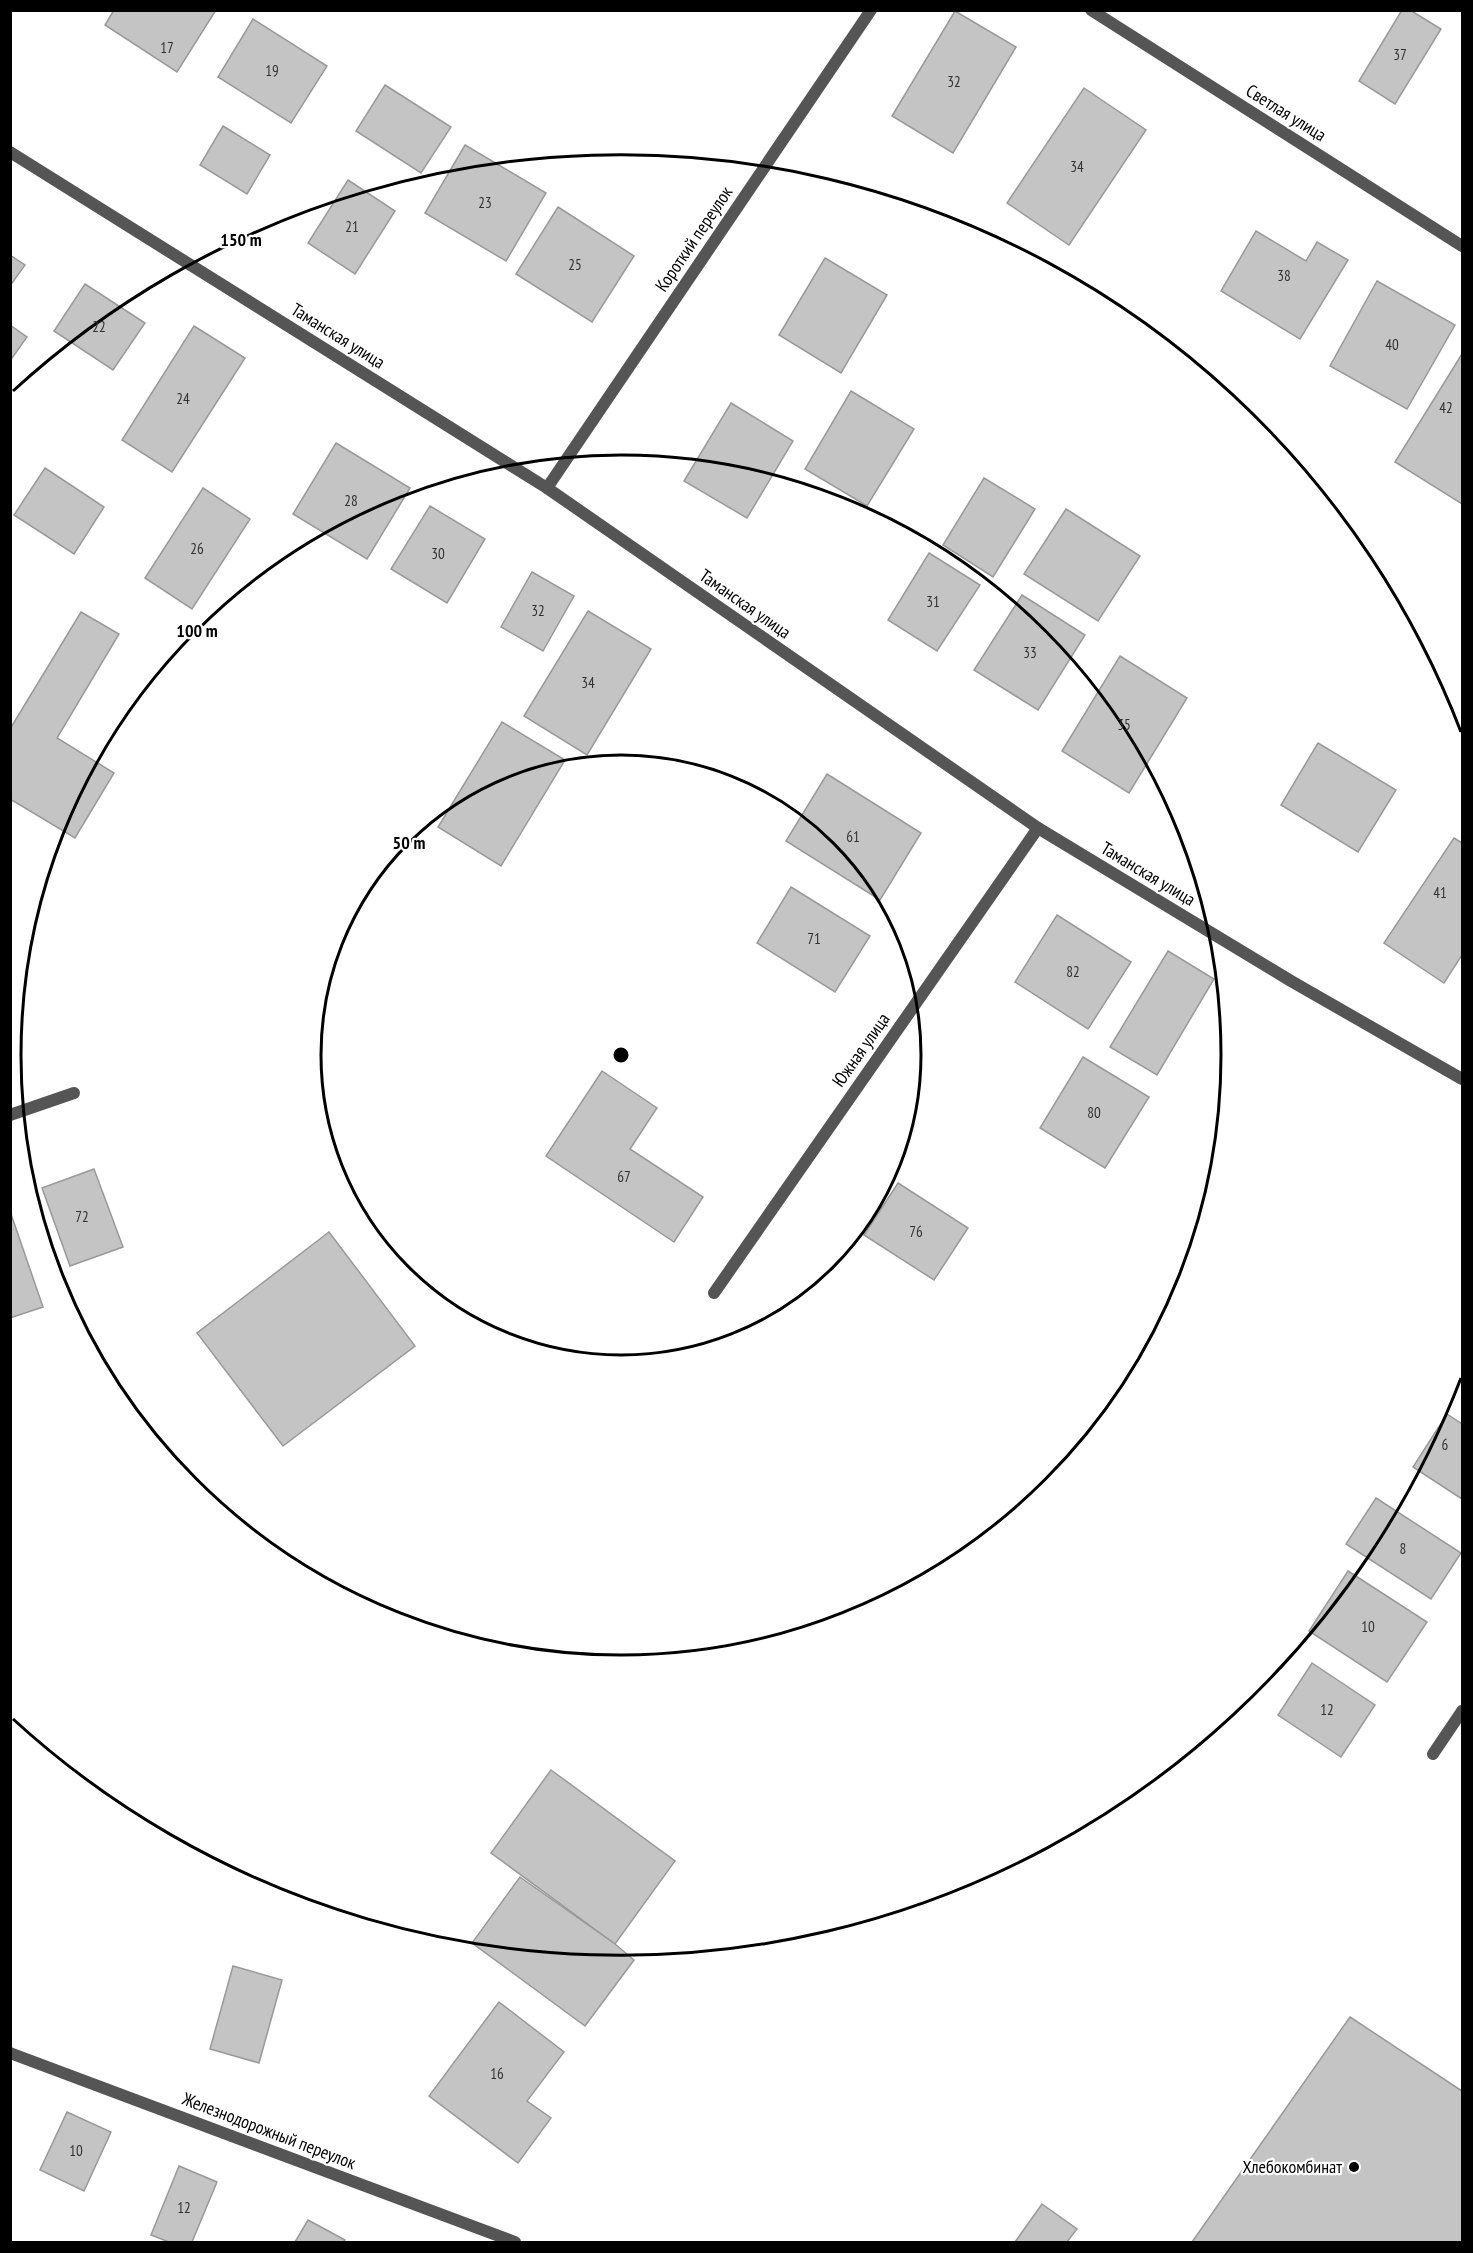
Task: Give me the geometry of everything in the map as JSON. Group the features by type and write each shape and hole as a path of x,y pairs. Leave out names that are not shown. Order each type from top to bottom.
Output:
{"street":[{"name":"Короткий переулок","path":"547,488 871,10"},
{"name":"Светлая улица","path":"1091,10 1462,246"},
{"name":"Таманская улица","path":"10,152 547,488 1038,828 1291,981 1462,1079"},
{"name":"Южная улица","path":"714,1293 1038,828"},
{"path":"10,1115 74,1093"},
{"path":"1433,1754 1462,1711"},
{"name":"Железнодорожный переулок","path":"10,2053 515,2242"}],"building":[{"path":"114,10 216,10 177,72 105,25"},
{"path":"1402,10 1410,10 1441,29 1395,104 1359,81"},
{"path":"955,11 1016,47 953,153 892,116"},
{"path":"253,19 327,66 291,123 218,77"},
{"path":"385,85 451,127 421,173 356,131"},
{"path":"1084,88 1146,130 1069,245 1007,203"},
{"path":"223,126 270,155 247,194 200,165"},
{"path":"465,145 546,193 506,261 425,213"},
{"path":"348,180 395,211 355,274 308,243"},
{"path":"558,207 634,256 592,322 516,274"},
{"path":"1256,231 1306,261 1317,242 1348,260 1300,339 1221,291"},
{"path":"10,255 25,265 10,286"},
{"path":"825,258 887,295 841,373 779,335"},
{"path":"1377,281 1455,325 1407,409 1330,366"},
{"path":"85,284 145,323 113,370 54,331"},
{"path":"10,325 27,337 10,361"},
{"path":"194,326 245,358 172,472 122,440"},
{"path":"1462,354 1462,504 1395,462"},
{"path":"851,391 914,429 867,506 805,469"},
{"path":"731,403 793,441 747,518 684,481"},
{"path":"336,443 410,488 367,559 293,514"},
{"path":"45,468 104,507 74,554 14,515"},
{"path":"984,478 1035,509 993,577 943,545"},
{"path":"203,488 250,519 192,609 145,578"},
{"path":"430,506 485,539 447,603 391,569"},
{"path":"1066,509 1140,556 1098,621 1024,574"},
{"path":"929,553 980,585 937,651 888,620"},
{"path":"532,572 574,596 543,651 501,627"},
{"path":"1022,595 1085,635 1038,710 974,670"},
{"path":"588,611 651,649 587,755 524,716"},
{"path":"81,612 119,634 57,738 114,773 75,838 10,799 10,729"},
{"path":"1120,656 1187,698 1129,793 1062,751"},
{"path":"502,722 565,760 501,866 438,827"},
{"path":"1318,743 1396,790 1358,852 1281,805"},
{"path":"827,774 921,833 880,900 786,841"},
{"path":"1454,838 1462,843 1462,955 1444,983 1384,943"},
{"path":"791,887 870,936 835,992 757,943"},
{"path":"1057,915 1131,962 1088,1029 1015,982"},
{"path":"1168,951 1214,979 1157,1075 1110,1047"},
{"path":"1083,1057 1149,1097 1105,1168 1040,1128"},
{"path":"602,1071 657,1108 630,1149 703,1197 674,1242 546,1156"},
{"path":"94,1169 123,1247 70,1266 42,1188"},
{"path":"898,1183 968,1228 934,1280 864,1235"},
{"path":"10,1211 43,1307 10,1318"},
{"path":"329,1232 415,1346 283,1446 197,1333"},
{"path":"1447,1414 1462,1424 1462,1499 1413,1467"},
{"path":"1376,1498 1461,1553 1431,1599 1346,1544"},
{"path":"1348,1571 1427,1622 1387,1682 1309,1631"},
{"path":"1312,1663 1375,1705 1341,1757 1278,1715"},
{"path":"551,1770 675,1861 615,1944 491,1853"},
{"path":"520,1877 634,1960 585,2026 472,1943"},
{"path":"233,1966 282,1980 259,2063 210,2049"},
{"path":"499,2002 564,2052 527,2101 551,2118 518,2163 429,2096"},
{"name":"Хлебокомбинат","path":"1350,2017 1462,2091 1462,2242 1192,2242"},
{"path":"67,2112 111,2132 84,2191 40,2170"},
{"path":"179,2166 217,2182 192,2242 169,2242 151,2235"},
{"path":"1042,2204 1077,2229 1067,2242 1015,2242"},
{"path":"308,2220 345,2240 343,2242 295,2242"}],"place":[{"name":"Хлебокомбинат","path":"1354,2167"}]}
